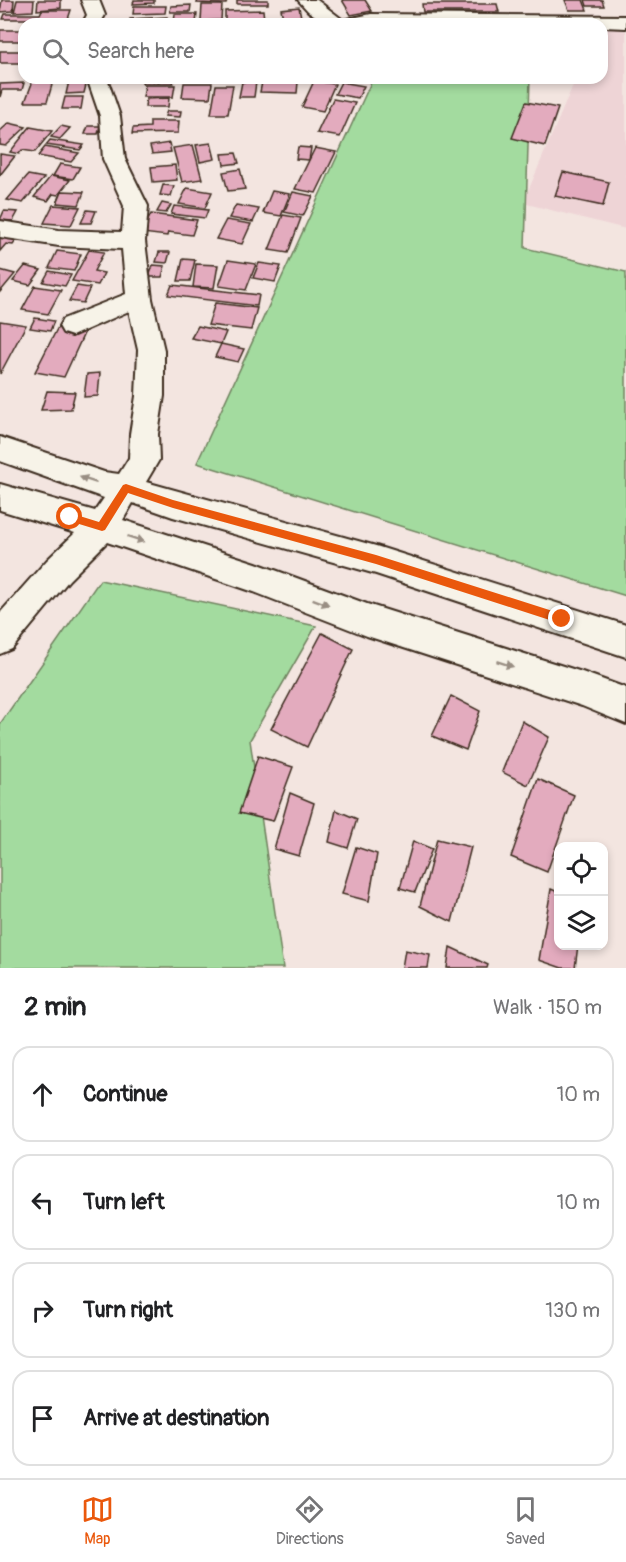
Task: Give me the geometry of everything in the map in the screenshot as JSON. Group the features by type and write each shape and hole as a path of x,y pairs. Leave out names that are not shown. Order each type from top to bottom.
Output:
{"street":[{"path":"90,0 96,15 94,18"},
{"path":"307,0 320,13 332,18"},
{"path":"608,22 626,22"},
{"path":"0,638 58,570 102,527 144,460 144,434 150,396 151,350 139,299 132,241 136,206 114,159 110,116 99,84"},
{"path":"0,229 59,238 132,241"},
{"path":"72,326 119,305 139,299"},
{"path":"0,449 104,485 126,488 173,504 376,560 626,641"},
{"path":"0,497 102,527 256,578 367,620 582,689 626,706"}],"shaded area":[{"path":"608,27 626,31 626,229 523,203 573,84 608,84"}],"green space":[{"path":"370,84 530,84 525,248 626,272 626,596 197,463"},
{"path":"100,580 316,626 250,740 283,968 0,968 0,724"}],"building":[{"path":"2,0 14,0 13,11 0,12"},
{"path":"17,0 34,0 33,11 14,12"},
{"path":"38,0 61,0 61,8 37,10"},
{"path":"134,0 154,0 154,3 133,4"},
{"path":"198,0 227,0 226,4 197,3"},
{"path":"237,0 268,0 268,4 237,4"},
{"path":"342,0 365,0 372,11 351,15"},
{"path":"565,0 583,0 587,10 569,10"},
{"path":"585,0 602,0 604,6 587,6"},
{"path":"422,4 497,4 499,12 423,12"},
{"path":"191,5 190,12 170,12 171,6"},
{"path":"202,5 222,5 221,18 201,18"},
{"path":"134,6 166,6 165,13 133,14"},
{"path":"299,7 301,18 283,18 281,9"},
{"path":"42,10 71,10 68,18 3,19 5,14 40,14"},
{"path":"263,10 264,18 225,18 225,11"},
{"path":"175,14 197,14 197,18 175,18"},
{"path":"0,30 18,30 18,41 0,41"},
{"path":"0,51 18,51 18,63 0,63"},
{"path":"0,84 24,84 22,90 2,90 0,97"},
{"path":"32,84 52,84 47,102 25,102"},
{"path":"68,84 86,84 84,93 66,94"},
{"path":"184,84 212,84 210,98 182,97"},
{"path":"242,84 256,84 254,97 239,97"},
{"path":"262,84 298,84 297,93 260,92"},
{"path":"313,84 335,84 323,111 302,107"},
{"path":"340,84 364,86 358,98 335,94"},
{"path":"145,85 175,85 173,97 143,97"},
{"path":"216,85 233,85 228,114 211,114"},
{"path":"65,97 83,97 81,109 62,109"},
{"path":"169,98 168,107 145,107 146,99"},
{"path":"333,99 355,103 340,137 317,133"},
{"path":"526,102 558,108 545,146 512,138"},
{"path":"167,111 181,111 180,117 165,116"},
{"path":"150,121 179,121 178,133 132,134 133,128 150,127"},
{"path":"9,123 26,127 6,146 0,145 0,131"},
{"path":"61,126 70,128 60,139 51,137"},
{"path":"88,126 100,126 98,134 85,134"},
{"path":"30,127 52,131 35,152 22,150 19,154 10,152"},
{"path":"50,140 84,145 80,150 46,145"},
{"path":"169,143 171,152 152,154 150,146"},
{"path":"211,143 215,159 200,162 196,145"},
{"path":"193,145 202,179 182,182 173,148"},
{"path":"45,147 79,153 71,162 38,156"},
{"path":"298,147 311,148 309,160 296,159"},
{"path":"315,148 336,152 316,193 295,189"},
{"path":"236,153 239,163 224,165 222,154"},
{"path":"0,154 15,156 0,175"},
{"path":"60,164 80,167 73,179 53,176"},
{"path":"175,165 177,180 153,182 151,167"},
{"path":"240,169 245,189 228,191 223,172"},
{"path":"563,172 609,182 603,206 555,196"},
{"path":"28,175 44,178 23,203 7,200"},
{"path":"51,176 70,180 58,195 53,194 48,201 34,197"},
{"path":"163,185 174,186 171,196 160,195"},
{"path":"187,188 212,192 205,208 179,204"},
{"path":"62,191 84,192 79,205 57,203"},
{"path":"272,191 290,194 281,216 263,213"},
{"path":"293,192 313,196 303,216 284,212"},
{"path":"162,203 171,205 166,213 157,212"},
{"path":"53,205 80,207 71,225 44,223"},
{"path":"236,205 259,209 253,222 229,218"},
{"path":"174,206 208,210 205,218 171,214"},
{"path":"87,210 96,211 91,223 81,223"},
{"path":"4,211 18,212 13,221 0,220"},
{"path":"151,214 197,220 192,235 168,232 167,236 142,233"},
{"path":"283,215 301,218 288,253 269,250"},
{"path":"226,220 251,224 242,244 216,239"},
{"path":"0,234 18,238 13,245 6,244 0,251"},
{"path":"89,250 104,252 94,271 104,273 98,285 72,281"},
{"path":"57,251 81,254 74,271 49,268"},
{"path":"159,252 170,252 167,263 156,262"},
{"path":"183,259 195,260 190,281 178,281"},
{"path":"228,260 256,264 246,290 219,286"},
{"path":"259,263 281,266 275,282 253,278"},
{"path":"196,264 218,265 214,288 193,287"},
{"path":"153,265 165,266 162,277 149,277"},
{"path":"25,266 41,270 30,285 13,281"},
{"path":"0,270 15,274 0,292"},
{"path":"49,271 71,275 65,286 43,282"},
{"path":"172,285 259,295 257,306 168,295"},
{"path":"35,286 61,290 48,314 22,310"},
{"path":"77,286 90,288 83,303 69,301"},
{"path":"215,303 257,308 251,330 208,325"},
{"path":"35,318 54,321 50,331 30,328"},
{"path":"0,321 26,325 0,374"},
{"path":"59,325 86,329 64,377 35,372"},
{"path":"198,326 226,332 221,344 191,338"},
{"path":"221,344 244,349 238,362 215,357"},
{"path":"100,373 98,396 84,397 87,374"},
{"path":"47,391 75,392 71,409 41,410"},
{"path":"322,633 353,649 307,747 271,729"},
{"path":"451,696 480,711 466,750 432,736"},
{"path":"522,721 549,737 528,785 502,772"},
{"path":"258,756 293,767 273,821 239,813"},
{"path":"538,779 574,795 558,842 554,842 554,852 547,872 511,857"},
{"path":"290,793 314,803 299,856 274,849"},
{"path":"336,810 357,819 348,848 329,842"},
{"path":"437,839 471,847 452,922 420,906"},
{"path":"413,841 432,849 415,892 400,888"},
{"path":"356,847 377,854 369,901 342,894"},
{"path":"551,889 554,890 554,950 577,950 575,968 562,968 539,960"},
{"path":"450,947 488,965 487,968 447,968"},
{"path":"405,950 430,955 428,968 402,968"}],"route":[{"path":"70,517 102,527 126,488 173,504 376,560 562,619"}]}
